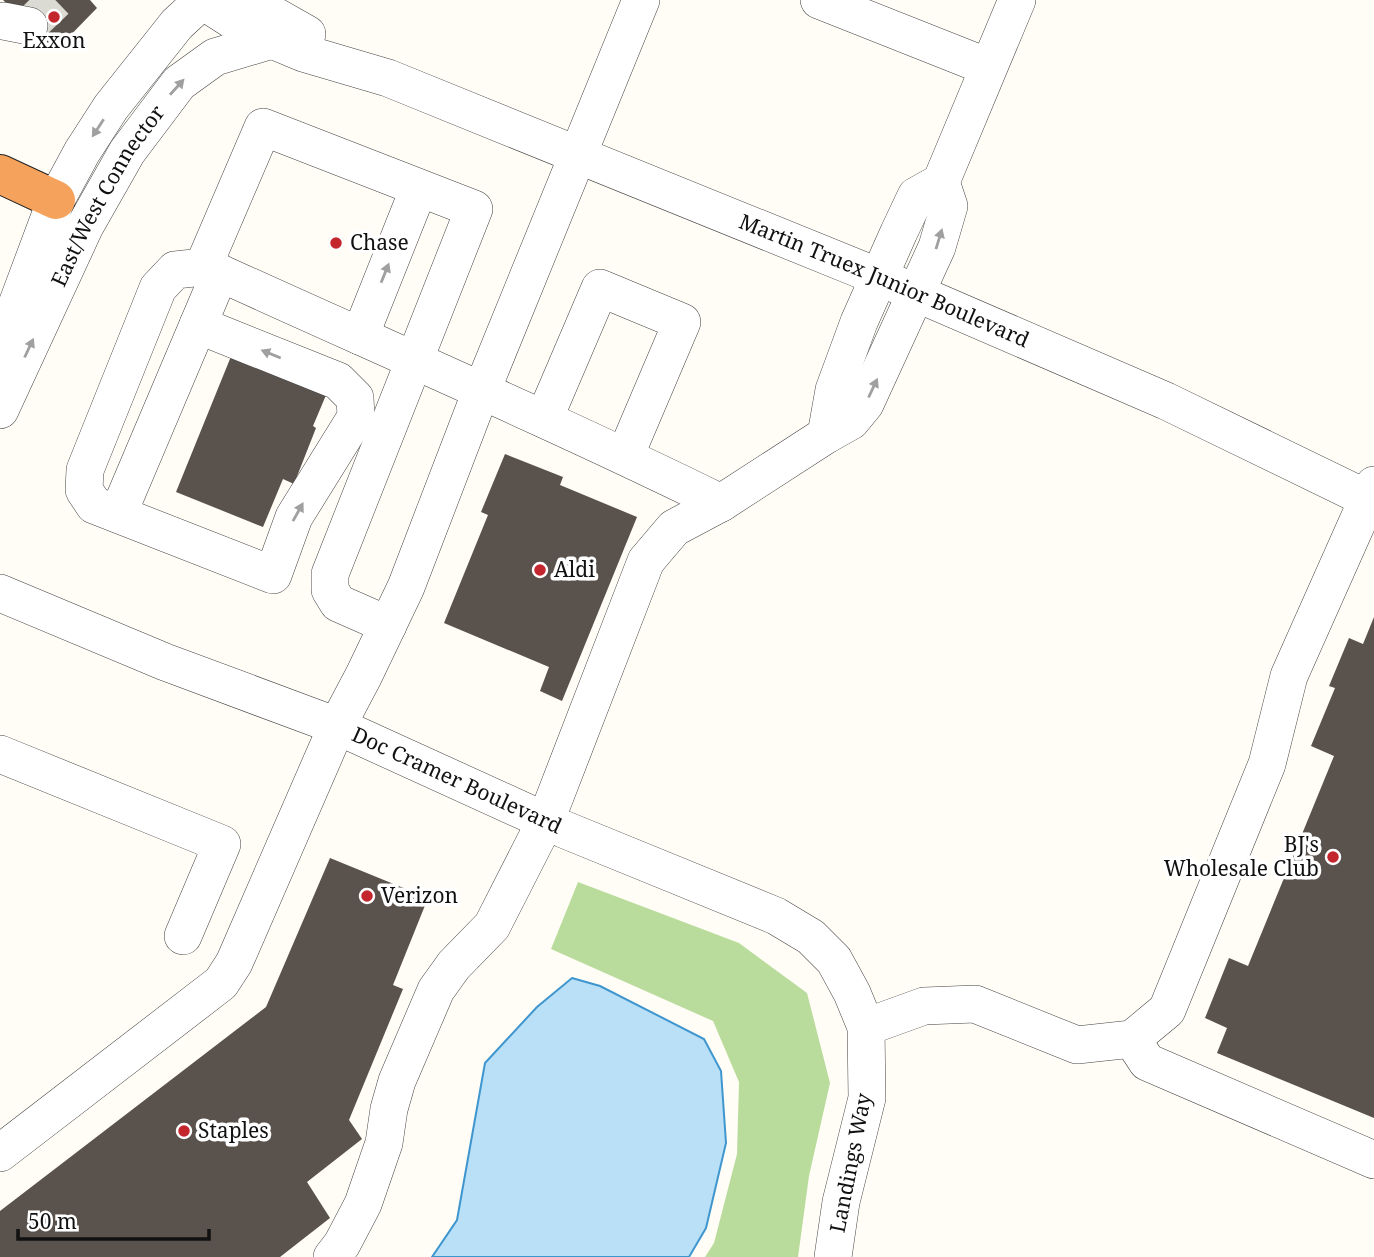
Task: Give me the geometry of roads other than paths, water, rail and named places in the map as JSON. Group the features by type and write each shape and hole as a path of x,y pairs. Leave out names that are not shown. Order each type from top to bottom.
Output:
{"highway":[{"path":"0,174 56,200"}],"street":[{"name":"Martin Truex Junior Boulevard","path":"201,0 248,30 303,53 388,78 879,276 1166,401 1372,495"},
{"name":"East/West Connector","path":"0,345 56,200 82,152 111,107 177,24 201,0"},
{"name":"Martin Truex Junior Boulevard","path":"252,0 268,12 388,78"},
{"path":"0,1153 221,983 234,963 337,726 406,587 482,390 641,0"},
{"path":"819,0 988,67"},
{"path":"332,1257 363,1204 384,1143 397,1081 436,990 454,965 492,926 546,820 646,561 674,528 721,503 850,421 865,404 937,247 948,206 941,182 1017,0"},
{"name":"East/West Connector","path":"0,410 85,226 127,152 179,83 215,57 272,40"},
{"path":"118,514 198,325 211,270 263,127 474,209 330,574 330,590 338,603 388,625"},
{"path":"826,435 834,390 879,276 916,196 941,182"},
{"path":"360,336 419,188"},
{"path":"198,325 338,381 355,398 356,417 294,517 273,575 94,505 84,490 85,470 158,288 175,270 211,270 482,390 721,503"},
{"path":"544,419 600,288 682,322 625,456"},
{"path":"323,471 364,487"},
{"path":"866,1027 924,1006 975,1004 1077,1045 1132,1039 1167,1010 1267,764 1289,676 1372,495"},
{"name":"Doc Cramer Boulevard","path":"0,593 165,662 337,726 546,820 776,916 811,937 834,960 866,1027"},
{"path":"0,754 222,844 183,936"},
{"name":"Landings Way","path":"833,1257 841,1202 867,1098 866,1027"},
{"path":"1132,1039 1147,1062 1374,1160"}],"water":[{"path":"572,978 600,986 704,1039 721,1071 726,1143 706,1228 689,1257 432,1257 457,1220 485,1063 537,1007"}],"tunnel":[{"path":"29,26 56,0"}],"place":[{"name":"Exxon","path":"54,17"},
{"name":"Chase","path":"336,243"},
{"name":"Aldi","path":"540,570"},
{"name":"BJ's Wholesale Club","path":"1333,857"},
{"name":"Verizon","path":"367,896"},
{"name":"Staples","path":"184,1131"}]}
